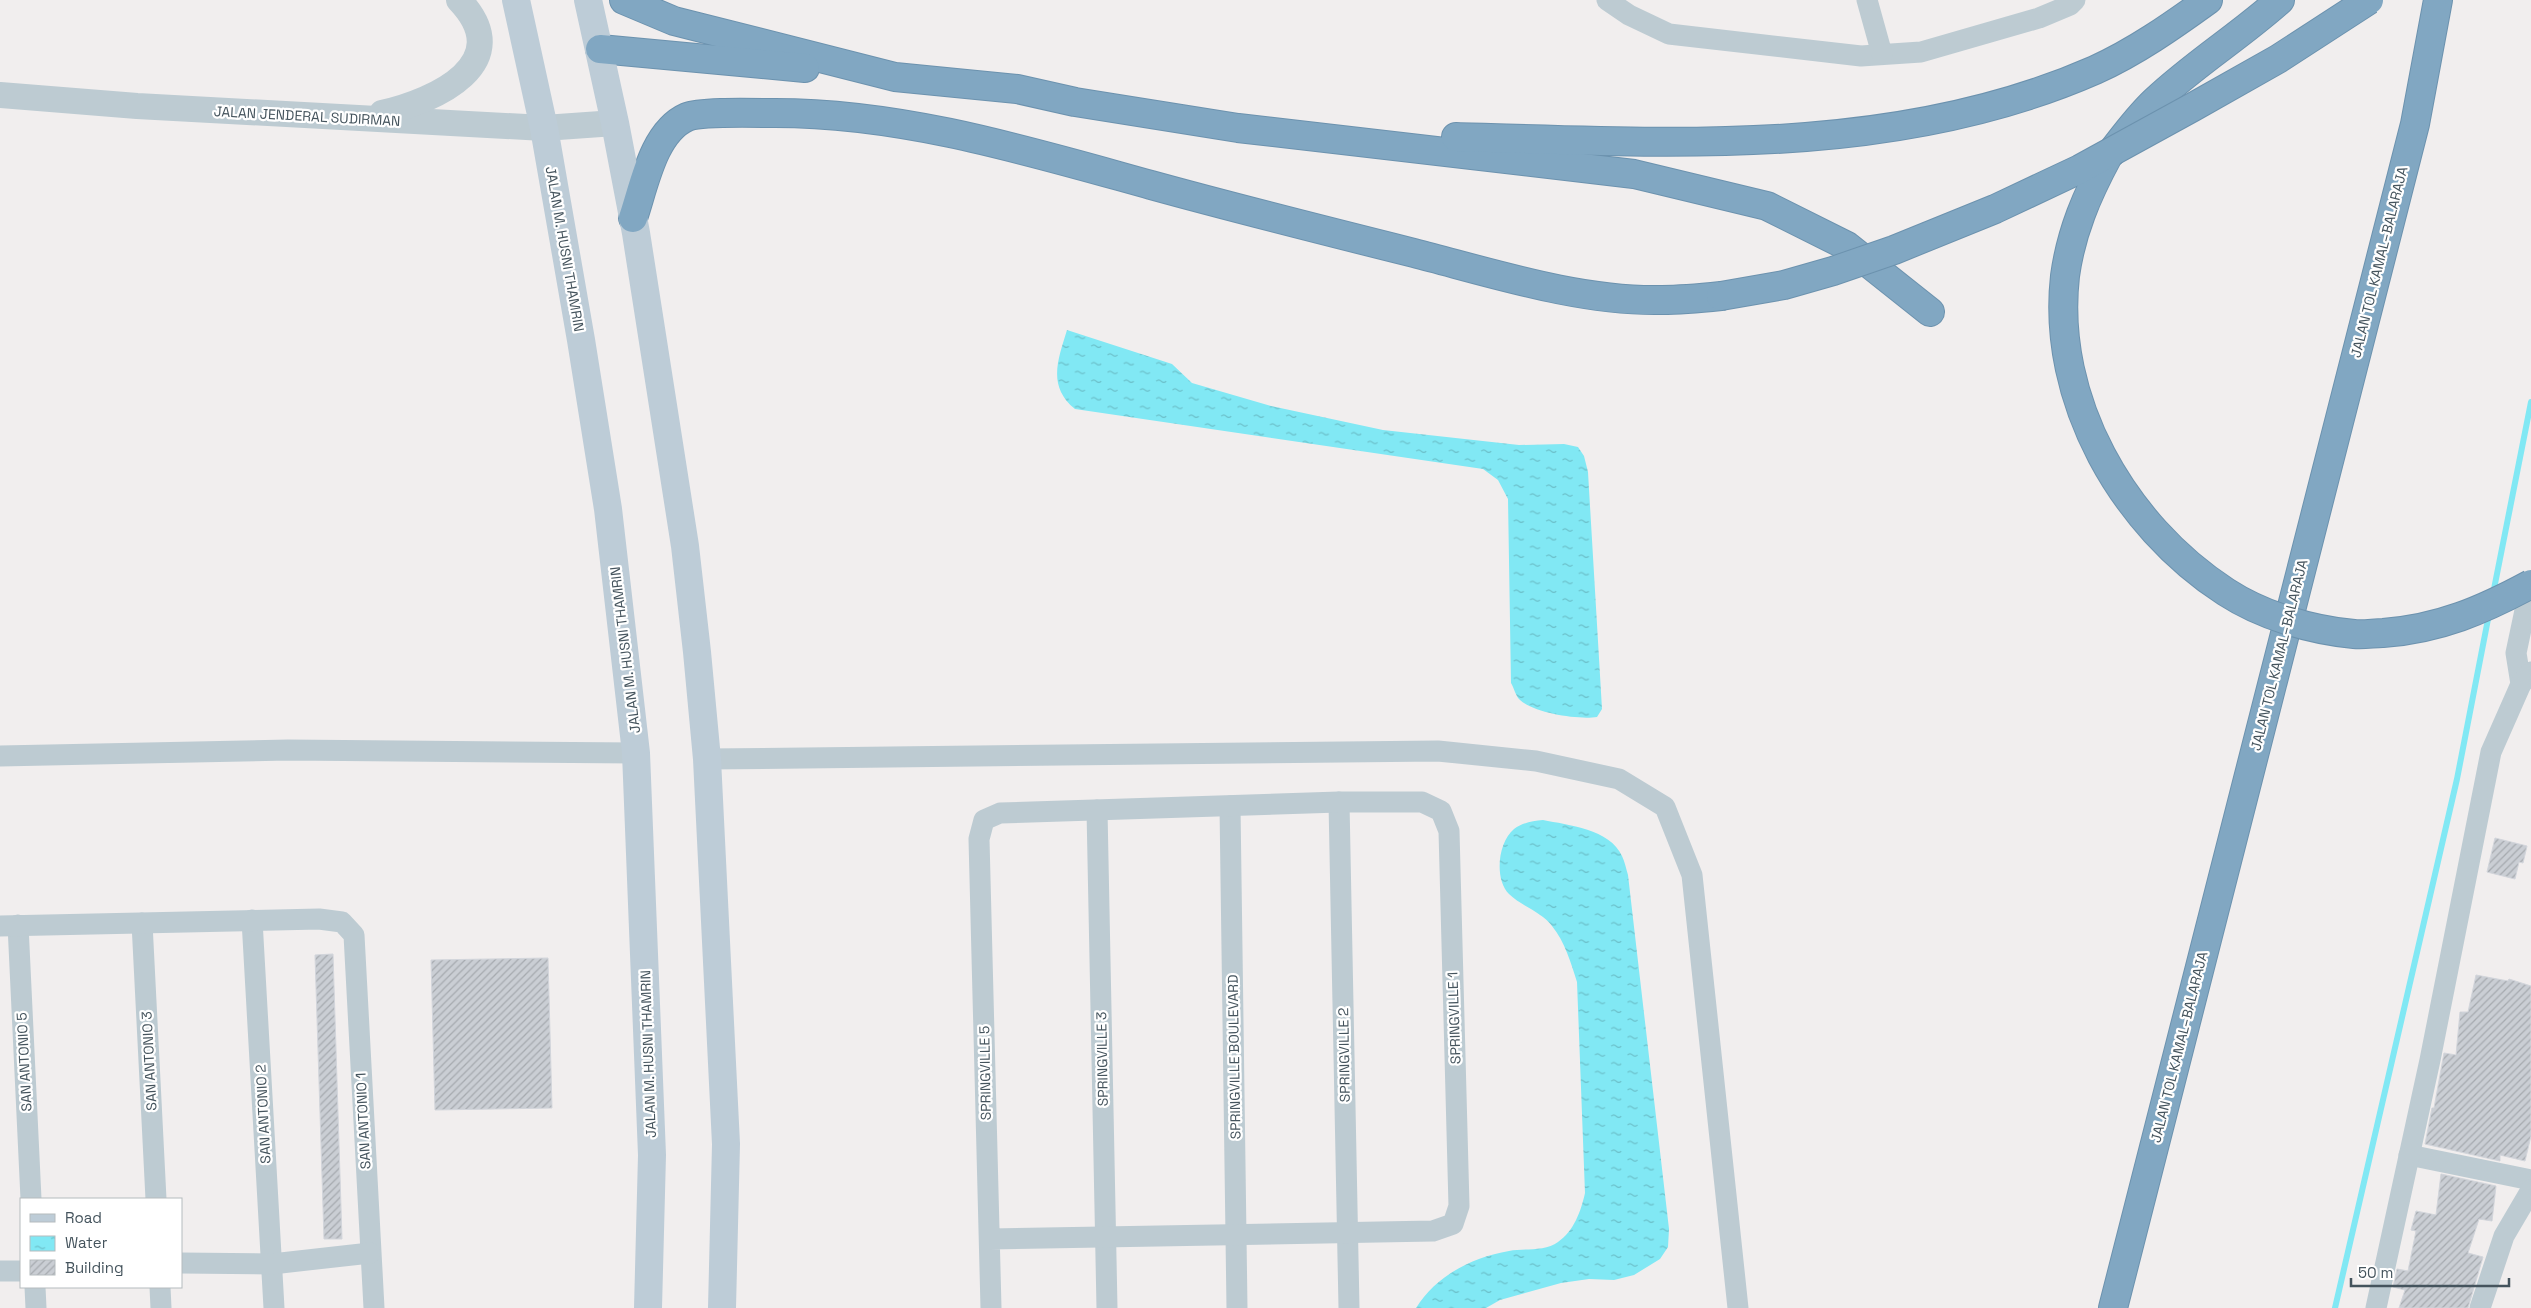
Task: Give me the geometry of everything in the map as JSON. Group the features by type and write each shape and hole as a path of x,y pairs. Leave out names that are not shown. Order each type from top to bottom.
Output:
{"highway":[{"path":"624,0 674,21 895,77"},
{"path":"1238,128 1638,142 1777,139 1854,133 1962,114 2012,101 2055,86 2133,51 2208,0"},
{"path":"2280,0 2250,26 2156,99 2138,118 2108,156 2081,210 2070,245 2065,277 2064,312 2075,388 2088,430 2107,466 2131,503 2160,536 2193,568 2227,593 2275,615 2311,626 2356,634 2409,631 2450,622 2531,583"},
{"path":"633,218 660,141 668,130 689,116 825,114 925,129 1008,145 1204,199 1520,280 1597,296 1660,300 1730,295 1784,285 1894,250 2046,185 2080,169 2261,69 2369,0"},
{"name":"JALAN TOL KAMAL–BALARAJA","path":"2113,1308 2415,124 2438,0"},
{"path":"600,49 1017,90 1074,102 1238,128 1634,174 1767,206 1847,246 1930,312"}],"main road":[{"name":"JALAN M. HUSNI THAMRIN","path":"516,0 544,128 581,340 606,500 636,753 652,1155 648,1308"},
{"path":"588,0 600,49 633,218 685,546 707,759 726,1144 722,1308"}],"street":[{"path":"358,119 425,100 448,89 465,76 476,57 479,39 472,18 459,0"},
{"path":"1607,0 1627,8 1669,34 1861,56 1930,49 2039,18 2070,5 2075,0"},
{"path":"1867,0 1882,54"},
{"name":"JALAN JENDERAL SUDIRMAN","path":"0,95 137,106 544,128 615,123"},
{"path":"2376,1308 2491,752 2526,678 2516,654 2531,583"},
{"path":"0,756 288,750 636,753"},
{"path":"707,759 1438,751 1536,761 1619,779 1665,808 1692,875 1738,1308"},
{"path":"1097,810 1339,802"},
{"name":"SPRINGVILLE 1","path":"1339,802 1422,802 1441,811 1450,831 1459,1206 1453,1224 1433,1231 1347,1232"},
{"name":"SPRINGVILLE 2","path":"1339,802 1349,1308"},
{"name":"SPRINGVILLE BOULEVARD","path":"1230,806 1237,1308"},
{"name":"SPRINGVILLE 5","path":"991,1308 979,839 984,820 1000,813 1097,810"},
{"name":"SPRINGVILLE 3","path":"1097,810 1107,1308"},
{"name":"SAN ANTONIO 1","path":"252,920 320,919 342,922 354,935 374,1308"},
{"path":"9,925 252,920"},
{"name":"SAN ANTONIO 2","path":"252,920 274,1308"},
{"name":"SAN ANTONIO 3","path":"142,922 156,1198"},
{"name":"SAN ANTONIO 5","path":"9,925 31,1198"},
{"path":"2409,1154 2531,1180"},
{"path":"2480,1308 2504,1236 2531,1190"},
{"path":"990,1239 1347,1232"},
{"path":"182,1263 272,1264 370,1254"},
{"path":"0,1271 20,1271"},
{"path":"35,1288 36,1308"},
{"path":"160,1288 161,1308"}],"water":[{"path":"1067,330 1172,364 1192,383 1271,406 1383,430 1519,445 1564,444 1578,447 1584,456 1588,472 1602,709 1597,717 1568,716 1546,712 1527,705 1516,695 1511,683 1508,499 1498,480 1483,469 1075,409 1066,400 1058,382 1058,362"},
{"path":"1543,820 1576,826 1598,834 1616,847 1625,863 1628,875 1669,1229 1668,1247 1660,1259 1634,1275 1614,1280 1589,1279 1561,1283 1500,1300 1486,1308 1416,1308 1444,1277 1469,1263 1495,1254 1547,1247 1558,1242 1573,1226 1579,1214 1585,1193 1577,982 1557,932 1543,917 1509,894 1501,879 1501,851 1509,835 1520,825"}],"building":[{"path":"2495,838 2527,846 2523,863 2519,862 2515,879 2487,872"},
{"path":"333,954 342,1239 324,1239 315,955"},
{"path":"548,958 552,1108 435,1110 431,960"},
{"path":"2476,975 2508,981 2509,979 2531,986 2531,1136 2525,1161 2500,1155 2500,1161 2425,1144 2444,1053 2456,1055 2460,1012 2468,1012"},
{"path":"2441,1174 2496,1186 2492,1221 2479,1219 2468,1253 2483,1257 2468,1308 2399,1308 2405,1290 2393,1287 2397,1269 2408,1271 2416,1231 2411,1230 2416,1211 2436,1215"}],"waterway":[{"path":"2493,594 2531,402"},
{"path":"2335,1308 2457,779 2489,614"}]}
